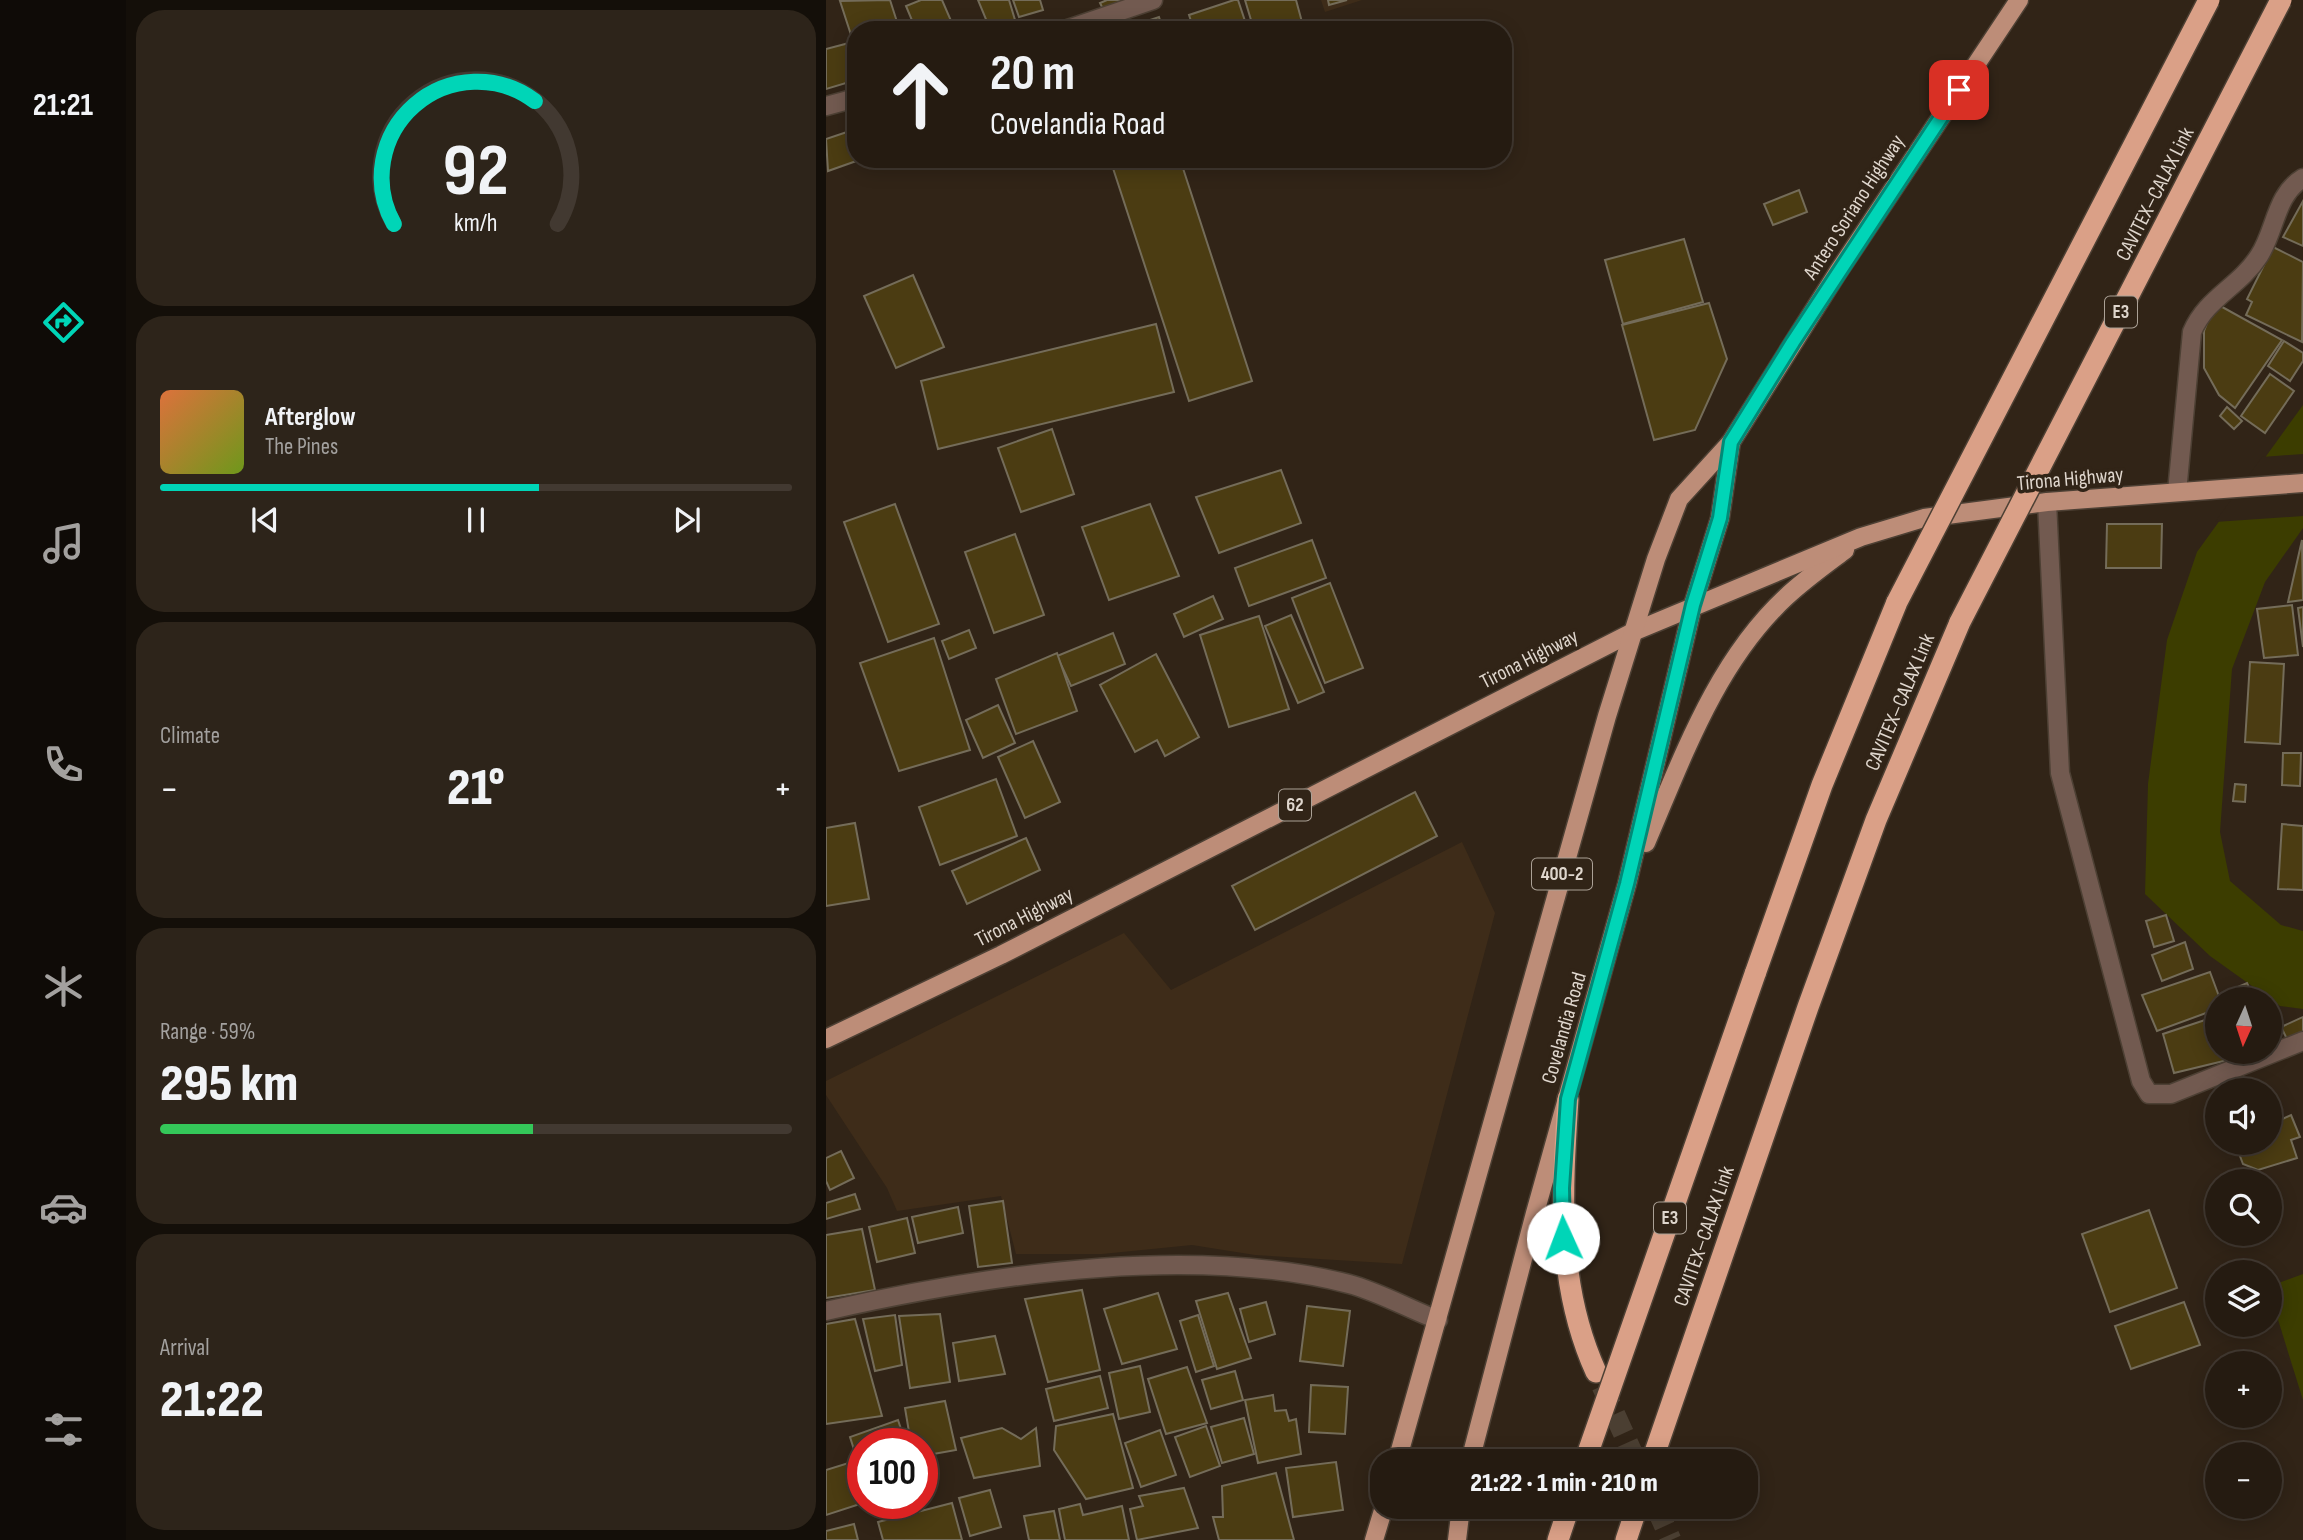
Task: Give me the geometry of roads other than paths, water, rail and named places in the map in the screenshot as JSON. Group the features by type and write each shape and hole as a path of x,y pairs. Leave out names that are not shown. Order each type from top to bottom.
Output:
{"highway":[{"name":"CAVITEX–CALAX Link","path":"1589,1449 1822,785 1897,602 2209,0"},
{"name":"CAVITEX–CALAX Link","path":"1657,1449 1808,1007 1876,821 1960,622 2281,0"},
{"path":"1568,1099 1562,1210 1566,1276 1576,1321 1596,1372"},
{"path":"1558,1540 1565,1519"},
{"path":"1626,1540 1633,1519"}],"main road":[{"name":"Antero Soriano Highway","path":"1633,632 1679,499 1731,442 1793,342 2019,0"},
{"name":"Antero Soriano Highway","path":"1693,605 1720,518 1731,442"},
{"name":"Tirona Highway","path":"826,1040 1001,955 1633,632 1861,537 1924,518 2047,502 2303,484"},
{"path":"1627,884 1698,722 1729,666 1785,598 1861,537"},
{"name":"Covelandia Road","path":"1473,1449 1627,884 1693,605"},
{"name":"400-2","path":"1400,1449 1506,1066 1633,632"},
{"path":"1374,1540 1380,1519"},
{"path":"1457,1540 1460,1519"}],"street":[{"path":"1091,21 1153,0"},
{"path":"826,106 847,100"},
{"path":"2185,491 2192,332 2200,313 2254,263 2261,253 2285,193 2303,178"},
{"path":"2047,502 2060,773 2141,1081 2149,1094 2171,1094 2303,1041"},
{"path":"826,1311 931,1287 1109,1267 1249,1267 1350,1284 1438,1320"}],"tunnel":[{"path":"1602,1386 1631,1449"},
{"path":"1661,1519 1671,1540"}]}
